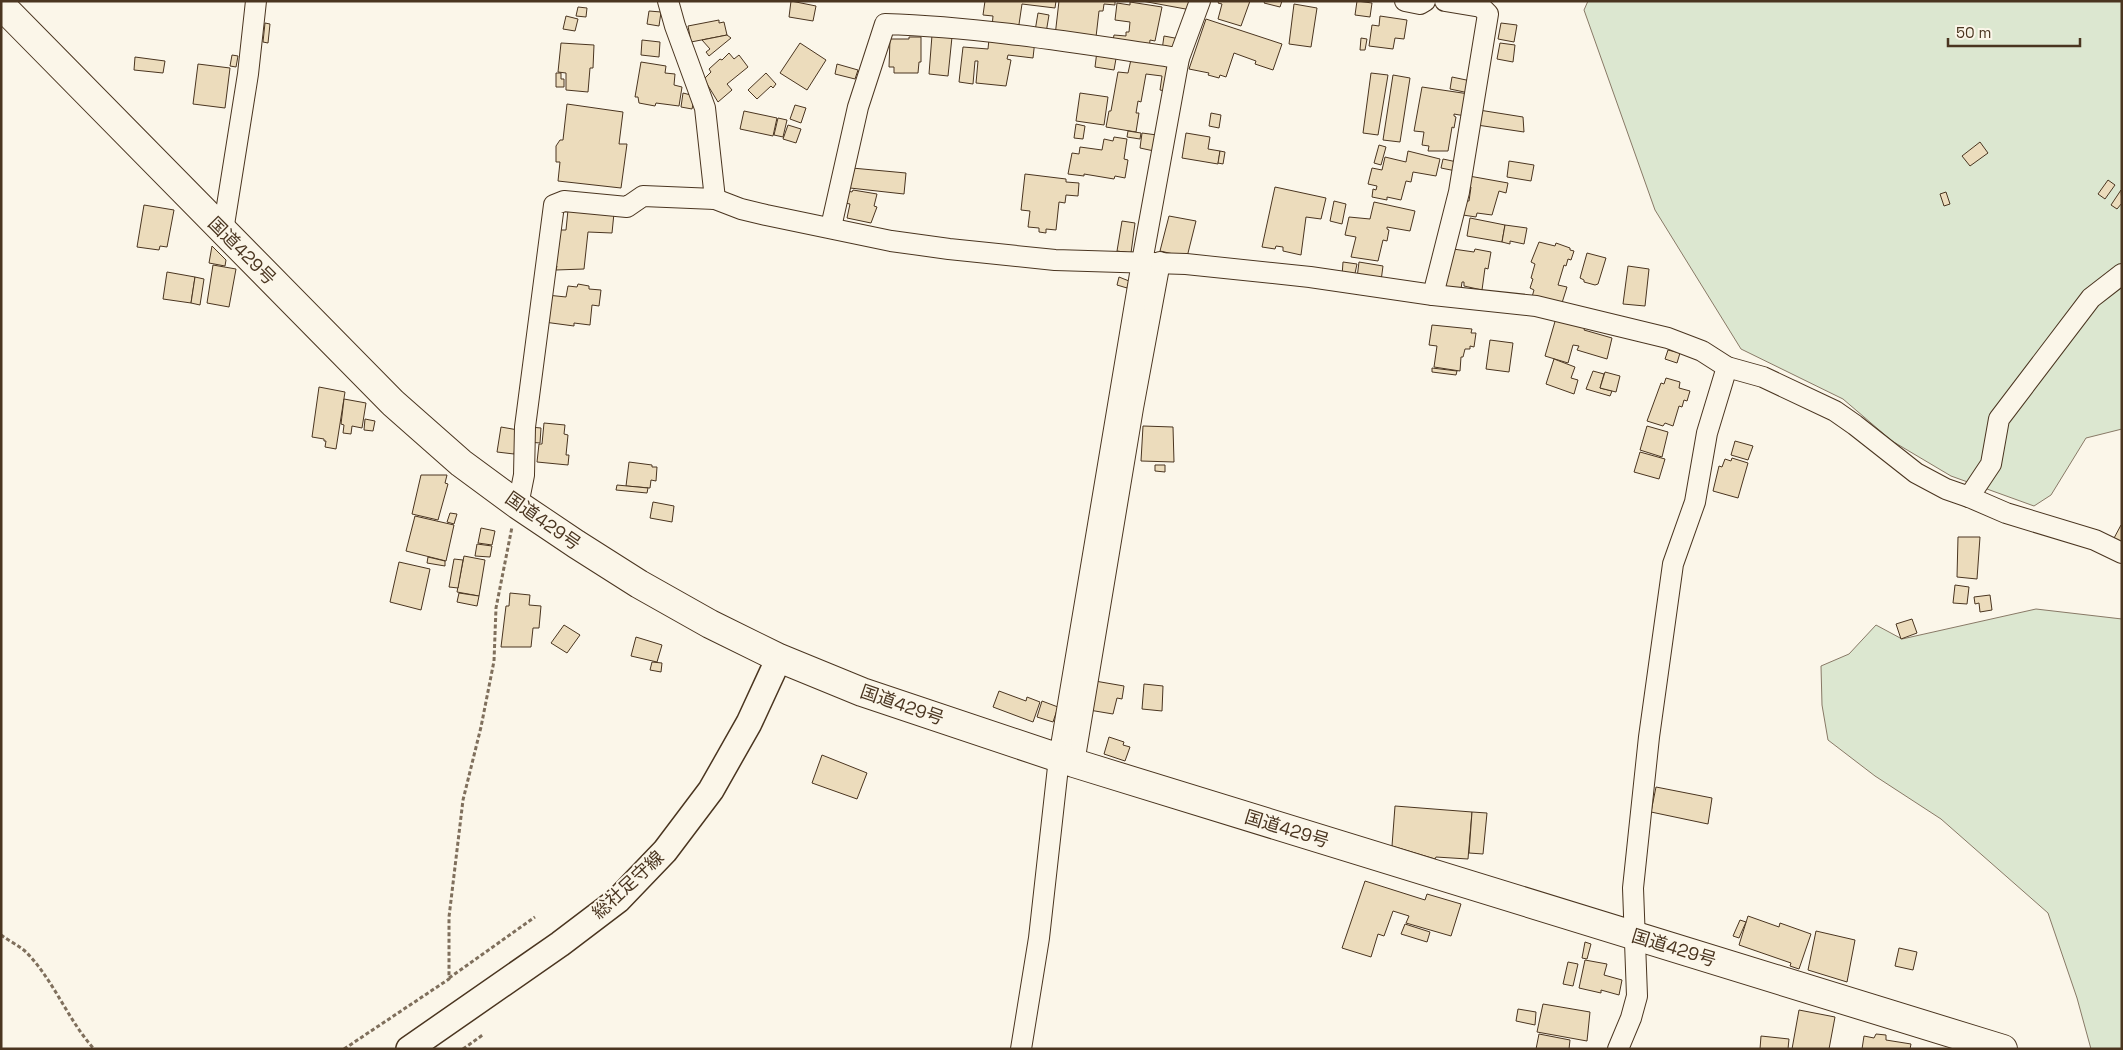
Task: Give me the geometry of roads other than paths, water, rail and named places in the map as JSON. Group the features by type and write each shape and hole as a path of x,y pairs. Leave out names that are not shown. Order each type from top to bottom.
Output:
{"highway":[{"name":"国道429号","path":"1,5 393,403 461,463 518,505 576,544 639,584 710,624 779,658 862,692 1066,760 2003,1049"}],"main road":[{"name":"総社足守線","path":"409,1049 568,939 618,900 665,851 711,790 749,723 779,658"}],"street":[{"path":"223,232 236,158 256,1"},
{"path":"668,1 704,108 715,199"},
{"path":"1021,1049 1066,760 1133,408 1179,58 1200,1"},
{"path":"1405,1 1420,4 1424,1"},
{"path":"1433,295 1460,192 1488,14 1481,7 1445,1"},
{"path":"830,227 858,107 885,24 920,25 1045,38 1179,58"},
{"path":"518,505 524,475 525,427 554,204 564,201 627,208 643,196 715,199 741,209 766,215 891,241 959,250 1055,260 1152,262 1310,277 1433,295 1536,306 1668,338 1702,351 1727,367 1763,377 1835,411 1916,473 1946,489 2006,513 2095,540 2122,553"},
{"path":"1969,497 1990,464 1999,419 2091,298 2122,274"},
{"path":"1618,1049 1631,1018 1636,996 1633,888 1649,737 1673,564 1694,502 1707,433 1727,367"}]}
